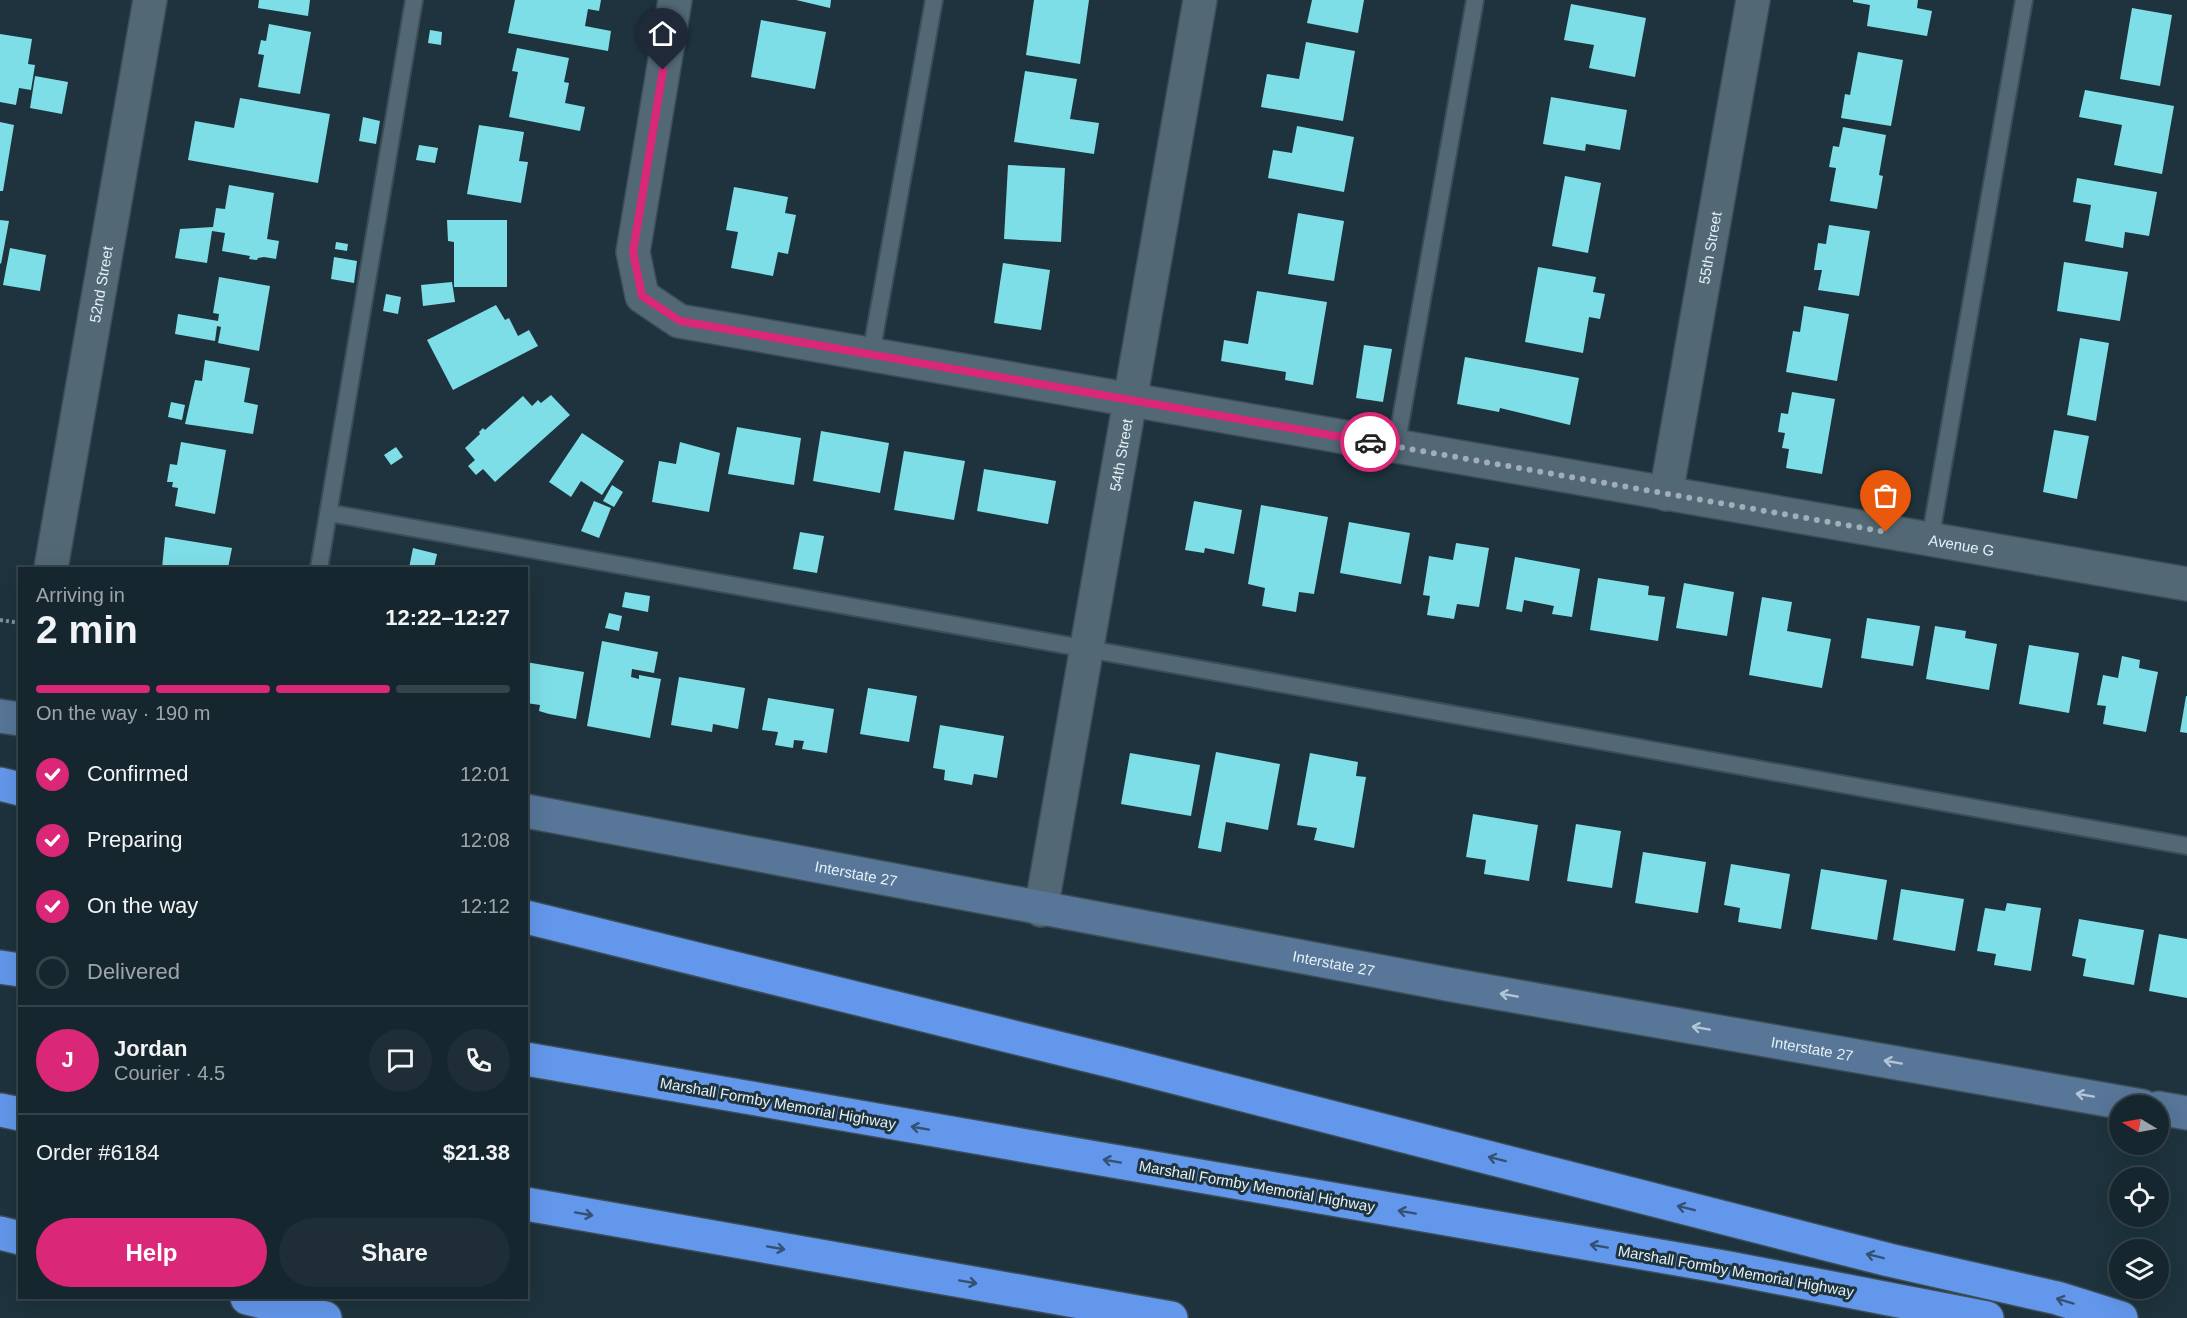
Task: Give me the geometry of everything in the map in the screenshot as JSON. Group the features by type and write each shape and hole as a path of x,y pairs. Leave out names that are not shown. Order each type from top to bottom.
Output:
{"highway":[{"path":"0,784 18,788"},
{"path":"528,916 1119,1063 1888,1260 2057,1298 2121,1318"},
{"path":"0,967 18,970"},
{"name":"Marshall Formby Memorial Highway","path":"528,1059 1718,1266 1987,1318"},
{"path":"0,1110 18,1114"},
{"path":"528,1204 1171,1318"},
{"path":"0,1233 18,1238"},
{"path":"251,1299 325,1318"}],"main road":[{"path":"0,716 18,719"},
{"name":"Interstate 27","path":"528,811 1041,910 2109,1100"},
{"path":"2169,1110 2187,1113"}],"street":[{"name":"52nd Street","path":"51,567 150,0"},
{"name":"Avenue G","path":"675,0 633,252 642,296 680,321 2187,585"},
{"name":"54th Street","path":"1041,910 1128,400 1200,0"},
{"name":"55th Street","path":"1666,494 1753,0"}],"lane":[{"path":"319,567 414,0"},
{"path":"871,354 934,0"},
{"path":"1396,447 1475,0"},
{"path":"1930,540 2024,0"},
{"path":"329,513 2187,846"}],"path":[{"path":"0,620 18,623"}],"building":[{"path":"259,0 310,0 308,16 258,8"},
{"path":"515,0 601,0 599,11 588,9 585,26 611,31 608,51 508,33"},
{"path":"796,0 831,0 830,8"},
{"path":"1034,0 1089,0 1080,64 1026,55"},
{"path":"1312,0 1364,0 1358,33 1307,23"},
{"path":"1853,0 1918,0 1917,8 1932,11 1927,36 1867,26 1870,5 1853,2"},
{"path":"1571,4 1646,18 1635,77 1589,68 1594,45 1564,40"},
{"path":"2132,8 2172,15 2160,86 2120,79"},
{"path":"761,20 826,32 815,89 751,77"},
{"path":"269,24 311,32 300,94 258,87 264,55 258,54 261,40 266,41"},
{"path":"430,30 442,32 441,45 428,43"},
{"path":"0,34 32,39 28,64 35,65 31,90 19,88 16,105 0,102"},
{"path":"1306,42 1355,51 1343,121 1261,107 1267,74 1299,79"},
{"path":"517,48 569,58 564,82 569,83 565,103 585,107 580,131 509,117 518,72 512,71"},
{"path":"1858,52 1903,60 1891,126 1841,118 1845,94 1850,95"},
{"path":"1025,71 1077,79 1070,119 1099,123 1094,154 1014,142"},
{"path":"35,76 68,82 62,114 30,108"},
{"path":"2085,90 2174,106 2162,174 2114,165 2122,125 2079,117"},
{"path":"1551,97 1627,110 1620,150 1586,144 1585,151 1543,144"},
{"path":"240,98 330,114 318,183 188,160 195,121 234,128"},
{"path":"363,117 380,121 376,144 359,141"},
{"path":"0,122 14,125 3,191 0,191"},
{"path":"479,125 524,132 519,161 528,162 521,203 467,194"},
{"path":"1297,126 1354,137 1344,192 1268,178 1273,150 1292,153"},
{"path":"1843,127 1886,135 1879,175 1883,176 1877,209 1830,201 1836,168 1829,167 1833,146 1839,147"},
{"path":"419,145 438,148 435,163 416,160"},
{"path":"1008,165 1065,168 1061,242 1004,239"},
{"path":"1565,176 1601,183 1588,253 1552,246"},
{"path":"2077,178 2157,192 2149,236 2125,232 2123,248 2085,241 2091,205 2073,202"},
{"path":"229,185 274,193 267,239 279,241 276,259 264,257 257,260 249,259 250,256 222,251 225,233 212,231 207,263 175,258 180,229 213,227 216,208 225,209"},
{"path":"734,187 788,197 785,213 796,215 788,254 778,252 773,276 731,268 738,232 726,230"},
{"path":"1298,213 1344,221 1334,281 1288,274"},
{"path":"0,220 9,221 1,264 0,263"},
{"path":"447,220 507,220 507,287 454,287 454,242 448,241"},
{"path":"1829,225 1870,231 1859,296 1818,290 1822,270 1814,270 1818,243 1826,244"},
{"path":"336,242 348,244 347,251 335,249"},
{"path":"10,248 46,255 40,291 3,285"},
{"path":"334,257 357,261 354,283 331,279"},
{"path":"2064,262 2128,272 2120,321 2057,311"},
{"path":"1003,263 1050,270 1041,330 994,323"},
{"path":"1538,267 1596,277 1593,292 1605,294 1600,319 1589,317 1583,353 1525,342"},
{"path":"219,277 270,286 259,351 218,343 221,327 217,326 215,341 175,334 178,314 218,321 219,314 213,313"},
{"path":"452,282 455,302 423,306 421,285"},
{"path":"1257,291 1327,302 1313,385 1285,380 1286,372 1221,361 1224,340 1248,344"},
{"path":"386,294 401,297 398,314 383,311"},
{"path":"496,305 505,320 509,318 518,336 529,330 538,346 453,390 427,340"},
{"path":"1804,306 1849,314 1837,381 1786,372 1793,331 1800,332"},
{"path":"2080,338 2109,343 2096,421 2067,415"},
{"path":"1364,345 1392,349 1383,402 1356,398"},
{"path":"1465,357 1579,378 1570,425 1500,408 1499,412 1457,404"},
{"path":"205,360 250,368 244,402 258,405 253,434 185,424 195,380 202,381"},
{"path":"1792,392 1835,399 1822,474 1786,468 1789,449 1782,448 1785,433 1778,432 1781,413 1788,414"},
{"path":"551,395 570,415 495,482 483,469 476,475 468,466 475,460 465,448 480,434 479,432 483,428 485,430 523,396 532,406 538,400 541,403"},
{"path":"171,402 185,405 182,420 168,417"},
{"path":"737,427 801,438 794,485 728,474"},
{"path":"2054,430 2089,436 2077,499 2043,492"},
{"path":"821,431 889,443 880,493 813,481"},
{"path":"582,433 624,461 602,495 581,481 571,497 549,482"},
{"path":"181,442 226,450 215,514 175,506 178,488 172,487 173,482 167,482 170,464 177,465"},
{"path":"680,442 720,453 709,512 652,502 659,461 676,464"},
{"path":"396,447 403,457 391,465 384,455"},
{"path":"904,451 965,461 954,520 894,510"},
{"path":"984,469 1056,481 1048,524 977,511"},
{"path":"612,485 623,492 614,507 603,501"},
{"path":"594,501 611,508 599,538 581,531"},
{"path":"1194,501 1242,510 1234,554 1205,548 1204,553 1185,550"},
{"path":"1261,505 1328,517 1314,594 1299,592 1296,612 1262,606 1265,588 1248,584"},
{"path":"1349,522 1410,533 1401,584 1340,573"},
{"path":"800,532 824,536 817,573 793,569"},
{"path":"165,537 232,548 228,567 162,567"},
{"path":"1456,543 1489,548 1479,607 1457,604 1454,619 1427,615 1430,596 1423,595 1429,556 1453,560"},
{"path":"413,548 437,554 434,567 409,567"},
{"path":"1515,557 1580,569 1572,617 1552,614 1554,606 1524,600 1522,612 1506,609"},
{"path":"1598,578 1649,586 1648,595 1665,597 1658,641 1590,630"},
{"path":"1684,583 1734,592 1727,636 1676,628"},
{"path":"625,592 650,596 648,612 622,607"},
{"path":"1762,597 1792,602 1787,631 1831,639 1822,688 1749,675"},
{"path":"609,613 622,616 619,631 605,628"},
{"path":"1867,618 1920,626 1913,666 1861,658"},
{"path":"1935,626 1966,631 1965,638 1997,644 1989,690 1926,679"},
{"path":"602,641 658,652 654,673 632,669 631,677 639,679 639,675 661,679 650,738 587,726"},
{"path":"2029,645 2079,653 2069,713 2019,704"},
{"path":"2122,656 2140,660 2139,668 2158,672 2146,732 2103,724 2106,706 2097,705 2103,675 2118,678"},
{"path":"528,662 584,672 576,719 539,711 540,705 528,703"},
{"path":"679,677 745,688 738,729 713,724 712,732 671,725"},
{"path":"868,688 917,696 909,742 860,734"},
{"path":"2187,696 2187,733 2180,732"},
{"path":"768,698 834,709 827,753 802,749 804,741 794,740 793,748 775,745 778,732 762,730"},
{"path":"940,725 1004,736 997,778 974,774 972,785 944,780 945,770 933,768"},
{"path":"1216,752 1280,764 1268,830 1226,822 1221,852 1198,848"},
{"path":"1130,753 1200,765 1191,816 1121,804"},
{"path":"1310,753 1358,762 1356,776 1366,777 1354,848 1314,840 1317,828 1297,825"},
{"path":"1473,814 1538,825 1529,881 1484,874 1486,860 1466,857"},
{"path":"1576,824 1621,831 1612,888 1567,881"},
{"path":"1643,852 1706,862 1698,913 1635,903"},
{"path":"1731,864 1790,874 1781,929 1738,922 1740,908 1724,905"},
{"path":"1821,869 1887,880 1877,940 1811,929"},
{"path":"1901,889 1964,899 1955,951 1893,940"},
{"path":"2007,903 2041,908 2031,971 1994,965 1996,954 1977,951 1985,908 2005,911"},
{"path":"2079,919 2144,930 2134,985 2083,976 2086,959 2072,956"},
{"path":"2159,934 2187,939 2187,998 2149,991"}],"way so far":[{"path":"1370,442 1886,532"}],"route":[{"path":"663,70 638,209 633,252 642,296 680,321 1370,442"}]}
